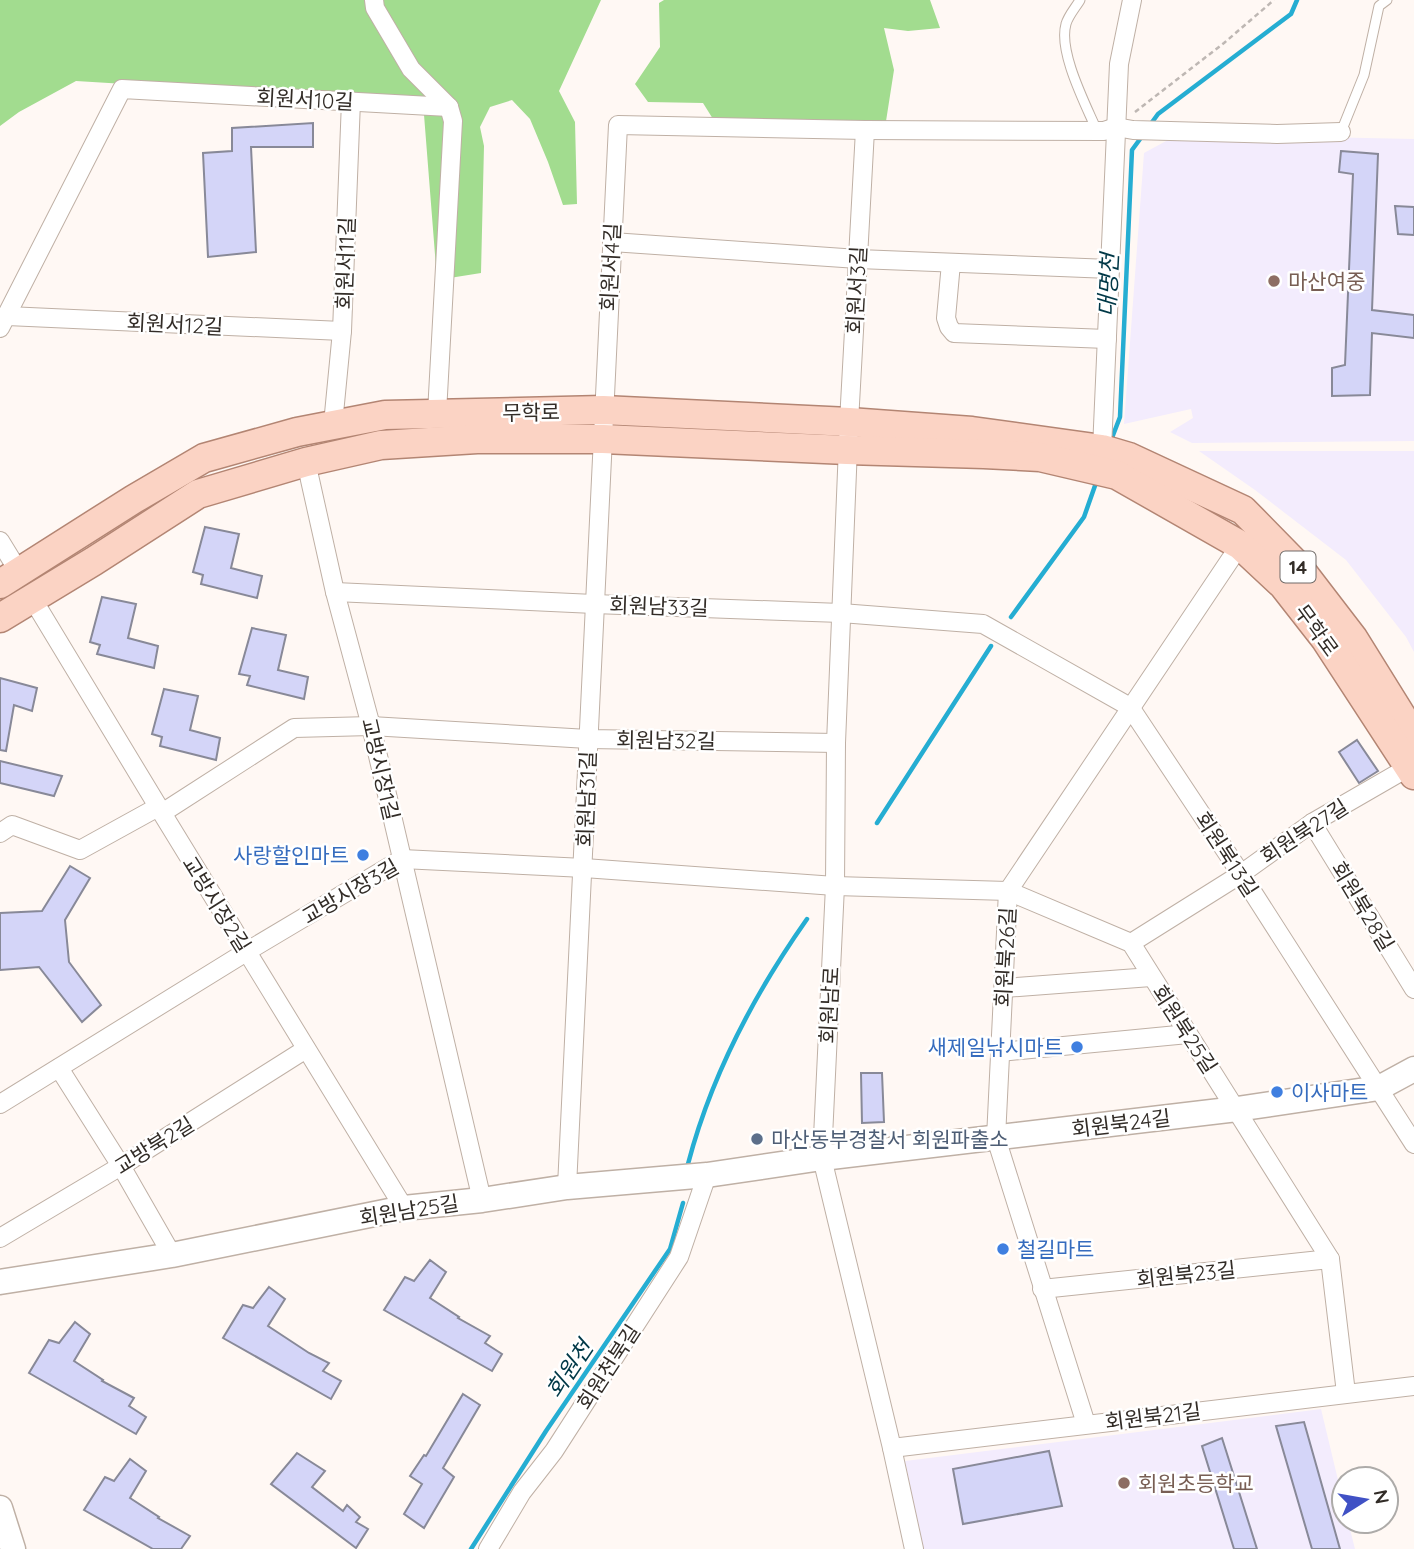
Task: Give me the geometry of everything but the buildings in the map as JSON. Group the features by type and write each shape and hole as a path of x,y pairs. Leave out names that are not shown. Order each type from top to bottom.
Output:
{"main road":[{"name":"무학로","path":"9,578 204,458 296,432 385,415 603,410 972,431 1111,462 1242,510 1297,565 1353,638 1414,736"},
{"name":"무학로","path":"0,618 198,494 306,461 382,445 477,439 603,439 1111,462 1240,545 1283,585 1326,640 1411,771"},
{"name":"회원북24길","path":"822,1158 1237,1109 1379,1088 1414,1069"},
{"name":"회원남25길","path":"0,1282 172,1255 404,1208 567,1187 707,1175 822,1158"},
{"path":"0,1508 13,1549"}],"street":[{"path":"374,0 375,8 411,69 449,107 453,121 437,413"},
{"path":"1111,462 1107,339 1110,269 1124,129 1119,64 1132,0"},
{"name":"회원서10길","path":"4,322 122,89 449,107"},
{"name":"회원서11길","path":"333,424 342,331 351,101"},
{"name":"회원서4길","path":"603,410 618,125 865,130"},
{"path":"865,130 1124,129 1277,134 1341,132"},
{"name":"회원서3길","path":"848,450 865,130"},
{"path":"612,242 858,259 1110,269"},
{"path":"951,262 946,318 954,333 1107,339"},
{"name":"회원서12길","path":"4,322 342,331"},
{"name":"회원남31길","path":"567,1187 584,868 603,410"},
{"name":"회원남로","path":"848,450 836,743 835,886 822,1158 914,1549"},
{"name":"교방시장1길","path":"306,461 335,592 371,726 482,1200"},
{"path":"0,541 9,578"},
{"name":"회원북26길","path":"1086,1424 996,1138 1008,891 1240,545"},
{"name":"회원남33길","path":"335,592 841,613 983,624"},
{"name":"교방시장2길","path":"32,598 404,1208"},
{"name":"회원북13길","path":"983,624 1130,707 1414,1144"},
{"name":"회원남32길","path":"0,833 12,825 80,850 160,810 294,728 371,726 588,739 836,743"},
{"name":"회원북27길","path":"1131,943 1241,874 1312,823 1411,771"},
{"name":"회원북28길","path":"1312,823 1414,989"},
{"name":"교방시장3길","path":"0,1104 402,859 584,868 835,886"},
{"path":"835,886 1008,891 1131,943"},
{"name":"회원북25길","path":"1131,943 1330,1259 1346,1393"},
{"path":"1004,988 1151,977"},
{"path":"1000,1052 1188,1034"},
{"name":"교방북2길","path":"0,1238 121,1166 306,1049"},
{"path":"60,1068 172,1255"},
{"name":"회원천북길","path":"488,1549 522,1492 554,1451 679,1257 707,1175"},
{"name":"회원북23길","path":"1042,1289 1330,1259"},
{"name":"회원북21길","path":"892,1448 1414,1386"}],"lane":[{"path":"1080,0 1066,24 1065,49 1074,79 1097,131"},
{"path":"1341,132 1364,75 1379,6 1387,0"}],"path":[{"path":"1124,129 1274,0"}],"shaded area":[{"name":"마산여중","path":"1179,134 1414,139 1414,441 1192,443 1170,432 1193,418 1191,409 1124,424 1144,153"},
{"path":"1199,451 1414,451 1414,652 1406,637 1346,560"},
{"name":"회원초등학교","path":"1321,1409 1334,1465 1330,1465 1330,1535 1352,1535 1355,1549 923,1549 905,1461"}],"green space":[{"path":"0,0 601,0 559,91 575,122 577,204 563,205 530,119 512,100 490,107 480,127 484,146 481,273 437,280 423,102 76,81 19,112 0,126"},
{"path":"664,0 930,0 940,28 908,31 884,28 894,70 884,134 718,127 703,103 648,102 635,84 660,47 659,3"}],"waterway":[{"name":"대명천","path":"1150,125 1158,114 1291,14 1297,0"},
{"name":"대명천","path":"1110,443 1120,417 1132,150 1143,135"},
{"name":"대명천","path":"1011,617 1084,517 1097,480"},
{"path":"877,823 991,646"},
{"path":"688,1164 709,1099 737,1036 770,976 807,919"},
{"name":"회원천","path":"471,1549 546,1431 670,1249 683,1203"}],"place":[{"name":"마산여중","path":"1274,281"},
{"name":"사랑할인마트","path":"363,855"},
{"name":"새제일낚시마트","path":"1077,1047"},
{"name":"이사마트","path":"1277,1092"},
{"name":"마산동부경찰서 회원파출소","path":"757,1139"},
{"name":"철길마트","path":"1003,1249"},
{"name":"회원초등학교","path":"1124,1483"}]}
